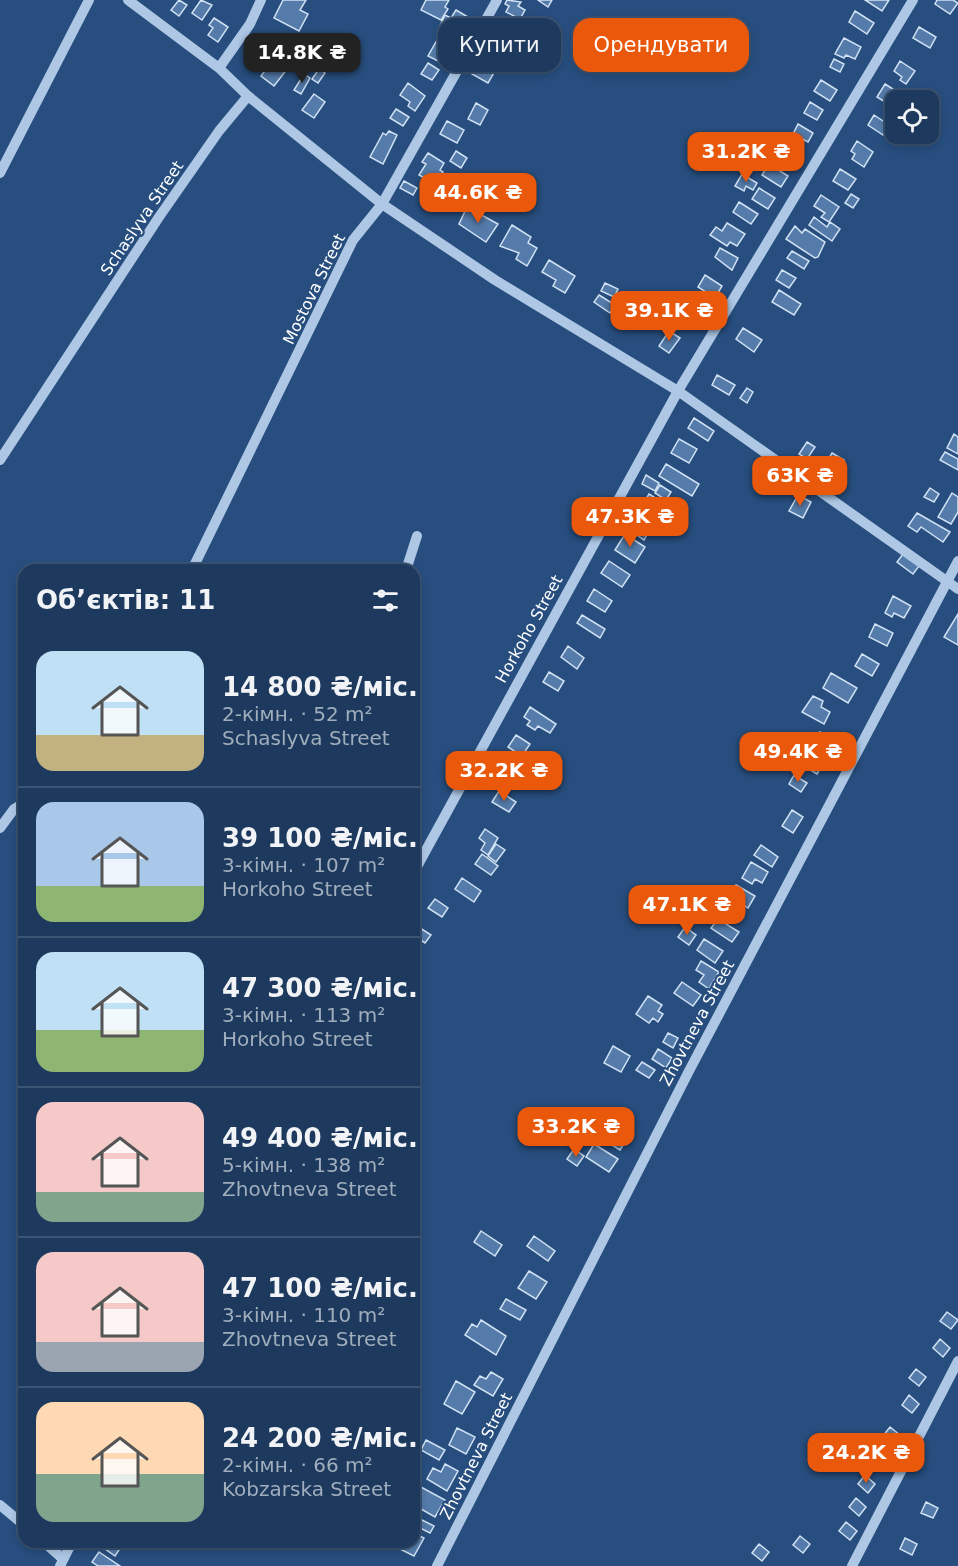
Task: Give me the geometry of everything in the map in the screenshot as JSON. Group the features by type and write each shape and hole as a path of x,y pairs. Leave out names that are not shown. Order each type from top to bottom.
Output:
{"street":[{"path":"0,173 89,0"},
{"path":"128,0 219,68 248,96 382,204 495,280 678,391 958,589"},
{"path":"219,68 250,24 261,0"},
{"name":"Mostova Street","path":"195,564 353,240 382,204 497,0"},
{"name":"Horkoho Street","path":"420,861 678,391 913,0"},
{"name":"Schaslyva Street","path":"0,460 159,217 219,131 248,96"},
{"path":"408,564 417,536"},
{"name":"Zhovtneva Street","path":"437,1566 689,1071 958,561"},
{"path":"0,828 18,807"},
{"path":"852,1566 958,1361"},
{"path":"0,1505 18,1520"},
{"path":"49,1548 62,1562 69,1548"}],"building":[{"path":"179,0 187,5 179,16 171,10"},
{"path":"201,0 212,5 202,20 192,13"},
{"path":"283,0 306,0 300,10 308,14 299,31 274,18"},
{"path":"426,0 449,0 445,7 448,9 442,18 438,18 421,10"},
{"path":"507,0 521,2 518,6 525,10 521,18 506,12 509,6 505,4"},
{"path":"538,0 552,0 548,7"},
{"path":"865,0 889,0 882,11"},
{"path":"937,0 953,0 958,3 950,14 935,4"},
{"path":"456,10 468,17 467,18 451,18"},
{"path":"855,11 874,23 867,34 849,22"},
{"path":"214,18 228,27 218,42 208,35 213,28 209,25"},
{"path":"919,27 936,37 930,48 913,38"},
{"path":"844,38 861,47 855,59 835,54"},
{"path":"437,40 438,61 428,56"},
{"path":"261,41 271,48 265,56 256,49"},
{"path":"269,54 288,68 274,86 261,76 267,68 262,64"},
{"path":"834,59 844,64 840,72 830,67"},
{"path":"900,61 915,71 906,84 900,80 902,77 894,71"},
{"path":"428,63 438,69 432,80 421,74"},
{"path":"319,69 325,73 318,83 312,79"},
{"path":"473,72 494,72 488,83 472,74"},
{"path":"304,74 310,78 301,94 294,90"},
{"path":"821,80 837,90 830,101 814,91"},
{"path":"408,83 425,96 415,111 408,106 410,102 400,95"},
{"path":"885,84 894,90 885,90 885,102 877,97"},
{"path":"314,94 325,102 314,118 302,110"},
{"path":"810,102 823,110 817,120 804,113"},
{"path":"476,103 488,110 480,125 468,119"},
{"path":"396,109 409,117 403,126 390,118"},
{"path":"874,115 885,122 885,132 883,135 868,125"},
{"path":"447,121 464,130 457,143 440,134"},
{"path":"798,124 813,133 808,142 793,134"},
{"path":"389,131 397,135 383,164 370,157 383,133 386,135"},
{"path":"785,141 802,152 794,164 787,159 784,164 774,158"},
{"path":"857,141 873,152 864,167 852,159 855,154 851,151"},
{"path":"456,151 467,158 461,168 450,161"},
{"path":"428,153 444,163 440,170 443,172 435,184 419,175 426,164 422,162"},
{"path":"769,164 788,176 781,187 762,175"},
{"path":"840,169 856,179 848,190 833,181"},
{"path":"742,174 757,183 753,190 746,186 744,191 735,186"},
{"path":"404,181 417,188 413,195 400,188"},
{"path":"759,188 775,198 768,209 752,199"},
{"path":"851,194 859,199 853,208 845,203"},
{"path":"821,195 839,207 829,222 821,217 825,213 814,206"},
{"path":"739,202 758,214 751,224 733,212"},
{"path":"467,207 498,224 486,242 459,224"},
{"path":"814,217 827,227 830,222 840,229 832,241 809,225"},
{"path":"727,223 745,234 737,246 730,242 727,246 710,235 716,227 722,231"},
{"path":"512,225 531,237 528,243 537,248 527,266 516,259 519,253 500,246"},
{"path":"795,226 802,233 805,229 825,242 818,257 815,258 786,239"},
{"path":"720,248 738,258 732,270 715,257"},
{"path":"792,251 809,261 804,269 787,258"},
{"path":"549,260 575,276 565,293 553,286 556,280 542,272"},
{"path":"782,270 796,278 789,288 776,280"},
{"path":"705,275 722,286 715,298 698,287"},
{"path":"605,283 618,289 614,297 601,291"},
{"path":"779,290 801,304 794,315 772,302"},
{"path":"599,295 615,305 610,313 594,302"},
{"path":"702,307 714,315 709,322 697,315"},
{"path":"743,328 762,340 754,352 736,339"},
{"path":"669,331 680,338 669,353 659,346"},
{"path":"717,375 735,385 729,395 712,385"},
{"path":"747,388 753,392 747,403 740,398"},
{"path":"694,418 714,431 708,441 688,428"},
{"path":"954,434 958,437 958,454 947,448"},
{"path":"679,439 697,449 689,463 671,453"},
{"path":"807,442 815,447 807,459 799,454"},
{"path":"945,452 958,459 958,470 940,460"},
{"path":"832,453 844,460 835,475 823,468"},
{"path":"666,464 699,484 692,496 659,476"},
{"path":"646,475 659,483 655,491 642,484"},
{"path":"660,485 671,492 666,500 655,493"},
{"path":"930,488 939,494 934,502 924,497"},
{"path":"952,493 958,497 958,512 951,524 938,517"},
{"path":"649,494 670,507 662,520 641,507"},
{"path":"798,495 811,502 803,518 789,511"},
{"path":"917,513 950,532 943,542 921,527 917,532 908,526"},
{"path":"636,523 649,531 644,540 631,531"},
{"path":"625,534 645,547 635,563 615,550"},
{"path":"903,554 919,566 913,574 897,562"},
{"path":"609,561 630,575 622,587 601,573"},
{"path":"594,589 612,601 605,612 587,601"},
{"path":"893,596 911,606 904,618 894,613 892,617 885,613"},
{"path":"958,614 958,645 944,637"},
{"path":"582,615 605,629 600,638 577,623"},
{"path":"875,624 893,633 887,646 869,637"},
{"path":"568,646 584,658 577,669 561,657"},
{"path":"862,654 879,664 872,676 855,666"},
{"path":"549,672 564,681 558,691 543,682"},
{"path":"831,673 857,688 848,703 823,688"},
{"path":"813,696 823,701 821,707 830,712 824,724 802,712"},
{"path":"530,707 556,724 550,733 538,726 535,730 527,725 530,721 524,717"},
{"path":"820,732 838,742 832,754 813,743"},
{"path":"516,735 530,744 522,756 508,747"},
{"path":"806,754 823,764 817,774 800,764"},
{"path":"502,757 517,766 510,777 495,768"},
{"path":"794,775 807,783 801,792 789,784"},
{"path":"499,791 516,802 509,812 492,802"},
{"path":"792,810 803,817 793,833 782,826"},
{"path":"485,829 498,838 488,855 481,850 485,843 479,838"},
{"path":"496,844 505,850 496,862 488,856"},
{"path":"761,845 778,857 772,867 754,855"},
{"path":"482,854 498,866 491,875 475,864"},
{"path":"751,862 768,872 762,883 755,879 752,884 742,878"},
{"path":"462,878 481,891 474,902 455,889"},
{"path":"736,885 755,896 748,908 742,904 739,908 734,905 736,901 729,897"},
{"path":"435,899 448,908 442,917 428,908"},
{"path":"721,900 733,908 726,918 714,911"},
{"path":"718,919 739,932 732,942 711,928"},
{"path":"685,927 696,935 689,945 678,937"},
{"path":"420,928 431,935 425,943 420,940"},
{"path":"704,939 723,951 715,963 697,950"},
{"path":"701,961 719,972 709,989 699,982 704,975 696,970"},
{"path":"682,982 701,995 693,1006 674,993"},
{"path":"648,996 662,1005 658,1011 663,1014 658,1022 653,1018 649,1023 636,1014"},
{"path":"668,1033 678,1038 673,1048 663,1042"},
{"path":"613,1046 630,1056 621,1072 604,1063"},
{"path":"658,1049 672,1058 666,1068 652,1059"},
{"path":"642,1062 655,1070 649,1078 636,1070"},
{"path":"617,1121 632,1131 620,1150 605,1141"},
{"path":"586,1124 603,1134 598,1141 582,1131"},
{"path":"594,1144 618,1159 609,1172 586,1157"},
{"path":"574,1149 584,1156 577,1166 567,1159"},
{"path":"481,1231 502,1245 495,1256 474,1242"},
{"path":"534,1236 555,1251 548,1261 527,1246"},
{"path":"529,1271 547,1282 536,1299 518,1288"},
{"path":"506,1299 526,1310 520,1320 500,1309"},
{"path":"947,1312 958,1320 951,1329 940,1321"},
{"path":"481,1320 506,1336 496,1355 465,1335 472,1324 477,1327"},
{"path":"940,1339 950,1348 943,1357 933,1348"},
{"path":"916,1369 926,1377 919,1386 909,1378"},
{"path":"491,1372 503,1379 493,1396 474,1385 480,1376 486,1379"},
{"path":"456,1381 475,1392 462,1414 444,1404"},
{"path":"909,1395 919,1404 912,1413 902,1405"},
{"path":"890,1427 900,1435 893,1444 883,1436"},
{"path":"457,1428 475,1437 466,1454 449,1445"},
{"path":"426,1440 445,1450 439,1460 421,1450"},
{"path":"880,1446 890,1454 883,1463 872,1455"},
{"path":"445,1464 458,1471 447,1491 427,1479 433,1468 441,1472"},
{"path":"865,1475 875,1484 868,1493 858,1484"},
{"path":"420,1487 445,1500 435,1517 420,1508"},
{"path":"856,1498 866,1507 859,1516 849,1507"},
{"path":"926,1502 938,1508 933,1518 921,1513"},
{"path":"420,1519 434,1526 430,1533 420,1528"},
{"path":"846,1522 857,1531 850,1540 839,1531"},
{"path":"800,1536 810,1544 803,1553 793,1545"},
{"path":"905,1538 917,1544 912,1555 900,1549"},
{"path":"759,1544 769,1552 762,1561 752,1553"},
{"path":"104,1548 120,1548 115,1556"},
{"path":"398,1548 418,1548 414,1556"},
{"path":"99,1552 120,1566 98,1566 92,1562"}]}
